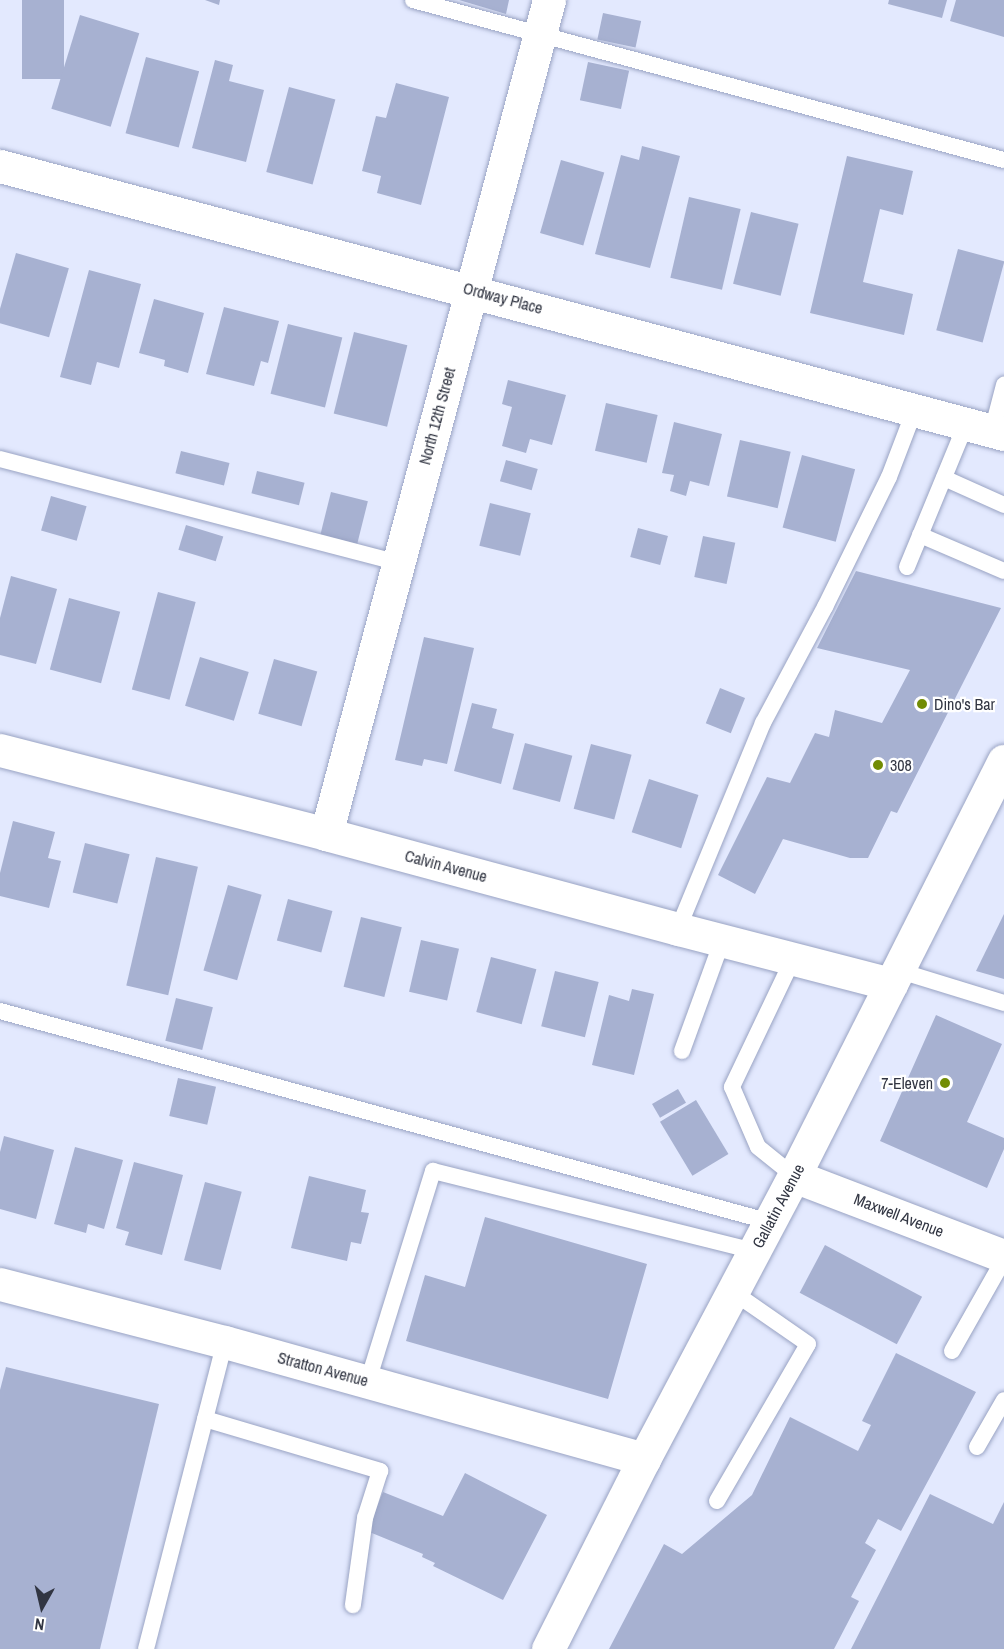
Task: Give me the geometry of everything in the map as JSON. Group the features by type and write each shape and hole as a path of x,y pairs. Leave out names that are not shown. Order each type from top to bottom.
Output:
{"street":[{"name":"North 12th Street","path":"327,834 549,0"},
{"name":"Ordway Place","path":"0,166 987,430"},
{"name":"Calvin Avenue","path":"0,750 327,834 793,959 896,977"},
{"name":"Gallatin Avenue","path":"548,1649 644,1459 771,1222 896,977 993,807 1004,761"},
{"name":"Maxwell Avenue","path":"794,1176 1004,1257"},
{"name":"Stratton Avenue","path":"0,1284 225,1342 644,1459"}],"lane":[{"path":"413,0 1004,160"},
{"path":"907,567 944,478 987,430 1004,385"},
{"path":"678,929 763,723 825,607 889,477 915,409"},
{"path":"0,459 398,563"},
{"path":"944,478 1004,505"},
{"path":"920,535 1004,571"},
{"path":"682,1051 722,941"},
{"path":"793,959 732,1087 758,1147 794,1176"},
{"path":"896,977 1004,1003"},
{"path":"0,1011 771,1222"},
{"path":"368,1381 434,1171 755,1251"},
{"path":"952,1351 1004,1257"},
{"path":"717,1501 808,1344 733,1292"},
{"path":"146,1649 225,1342"},
{"path":"977,1447 1004,1400"},
{"path":"205,1419 380,1471 365,1518 353,1605"}],"building":[{"path":"22,0 64,0 64,79 22,79"},
{"path":"205,0 220,0 219,5"},
{"path":"459,0 509,0 506,14"},
{"path":"889,0 947,0 942,18 888,4"},
{"path":"956,0 1004,0 1004,37 950,21"},
{"path":"603,13 641,21 636,48 597,39"},
{"path":"80,15 139,33 111,127 51,109"},
{"path":"146,57 199,71 179,148 126,133"},
{"path":"215,60 233,65 229,81 264,90 246,162 192,148"},
{"path":"588,62 629,71 621,109 580,100"},
{"path":"396,83 449,97 421,205 377,193 381,176 362,171 376,116 386,118"},
{"path":"289,87 335,99 313,184 266,172"},
{"path":"642,146 680,156 650,268 595,254 621,155 639,160"},
{"path":"847,156 913,171 903,215 880,209 863,282 913,294 904,335 810,313"},
{"path":"561,160 604,172 583,245 540,233"},
{"path":"689,197 741,209 722,290 670,278"},
{"path":"751,212 799,224 781,296 733,284"},
{"path":"958,249 1004,261 983,343 936,330"},
{"path":"16,253 69,268 49,337 0,323 0,309"},
{"path":"89,270 141,284 119,368 97,362 91,385 60,377"},
{"path":"154,299 204,313 188,373 164,366 165,360 139,353"},
{"path":"224,307 279,321 268,363 261,361 254,386 206,374"},
{"path":"288,324 342,338 325,407 271,394"},
{"path":"354,332 407,345 387,427 334,414"},
{"path":"508,380 566,395 552,445 530,439 526,453 502,446 512,407 502,404"},
{"path":"606,403 658,415 647,463 595,451"},
{"path":"674,422 722,434 709,486 690,481 686,496 670,491 674,475 662,473"},
{"path":"740,440 791,452 778,508 727,497"},
{"path":"181,451 230,463 224,485 175,473"},
{"path":"802,455 855,469 836,542 783,527"},
{"path":"506,460 538,469 532,490 500,481"},
{"path":"257,471 305,483 299,505 251,493"},
{"path":"331,492 368,501 357,544 320,535"},
{"path":"51,496 87,506 77,541 41,531"},
{"path":"490,503 531,513 520,556 479,546"},
{"path":"186,525 223,536 216,561 178,550"},
{"path":"638,528 668,536 660,565 630,557"},
{"path":"703,536 735,543 727,584 694,577"},
{"path":"856,571 1001,608 897,813 891,811 868,858 850,858 783,839 755,894 718,875 767,777 790,783 815,733 829,737 835,710 882,723 910,670 817,648"},
{"path":"11,576 57,589 36,664 0,655 0,618"},
{"path":"158,592 196,602 170,700 132,690"},
{"path":"69,598 120,612 101,683 50,669"},
{"path":"424,637 474,648 447,764 424,759 422,766 395,760"},
{"path":"200,657 249,672 234,721 185,706"},
{"path":"274,659 317,671 302,726 258,714"},
{"path":"720,688 745,698 731,733 706,723"},
{"path":"472,703 497,709 492,728 514,734 501,784 454,771"},
{"path":"525,743 572,756 560,802 513,789"},
{"path":"591,744 632,755 614,820 574,809"},
{"path":"649,779 698,795 681,848 632,832"},
{"path":"13,821 55,832 48,858 61,861 49,908 0,896 0,873"},
{"path":"85,843 130,854 117,904 73,892"},
{"path":"156,857 198,867 168,995 126,986"},
{"path":"228,885 262,895 237,980 203,971"},
{"path":"288,899 332,911 321,952 277,941"},
{"path":"1004,914 1004,979 976,971"},
{"path":"361,917 402,927 384,997 344,987"},
{"path":"421,940 459,949 447,1000 409,992"},
{"path":"491,957 536,969 522,1024 476,1012"},
{"path":"555,971 599,982 585,1037 541,1026"},
{"path":"632,989 654,994 634,1075 592,1065 609,995 629,1001"},
{"path":"176,998 213,1007 202,1050 165,1041"},
{"name":"7-Eleven","path":"936,1015 1002,1044 967,1122 1004,1138 1004,1149 987,1188 880,1141"},
{"path":"178,1078 216,1087 207,1125 169,1116"},
{"path":"678,1089 686,1103 660,1118 652,1104"},
{"path":"696,1100 728,1154 692,1176 660,1122"},
{"path":"4,1136 54,1150 36,1219 0,1209 0,1152"},
{"path":"75,1147 123,1160 104,1229 88,1224 86,1233 54,1224"},
{"path":"134,1162 183,1175 162,1255 125,1245 129,1232 116,1228"},
{"path":"309,1176 366,1190 361,1212 369,1213 361,1244 351,1242 347,1261 291,1248"},
{"path":"205,1182 242,1192 221,1270 184,1260"},
{"path":"485,1217 647,1264 608,1399 406,1341 425,1275 465,1287"},
{"path":"825,1245 922,1297 897,1344 800,1293"},
{"path":"896,1353 976,1392 901,1531 878,1519 865,1543 876,1550 851,1597 859,1601 834,1649 609,1649 664,1544 682,1554 752,1495 790,1417 858,1451 871,1425 862,1421"},
{"path":"6,1367 159,1404 100,1649 0,1649 0,1390"},
{"path":"465,1473 547,1515 503,1600 433,1566 435,1563 422,1557 423,1554 367,1531 383,1492 443,1516"},
{"path":"930,1494 993,1524 1004,1502 1004,1649 851,1649"}],"place":[{"name":"Dino's Bar","path":"922,704"},
{"name":"308","path":"878,765"},
{"name":"7-Eleven","path":"945,1083"}]}
